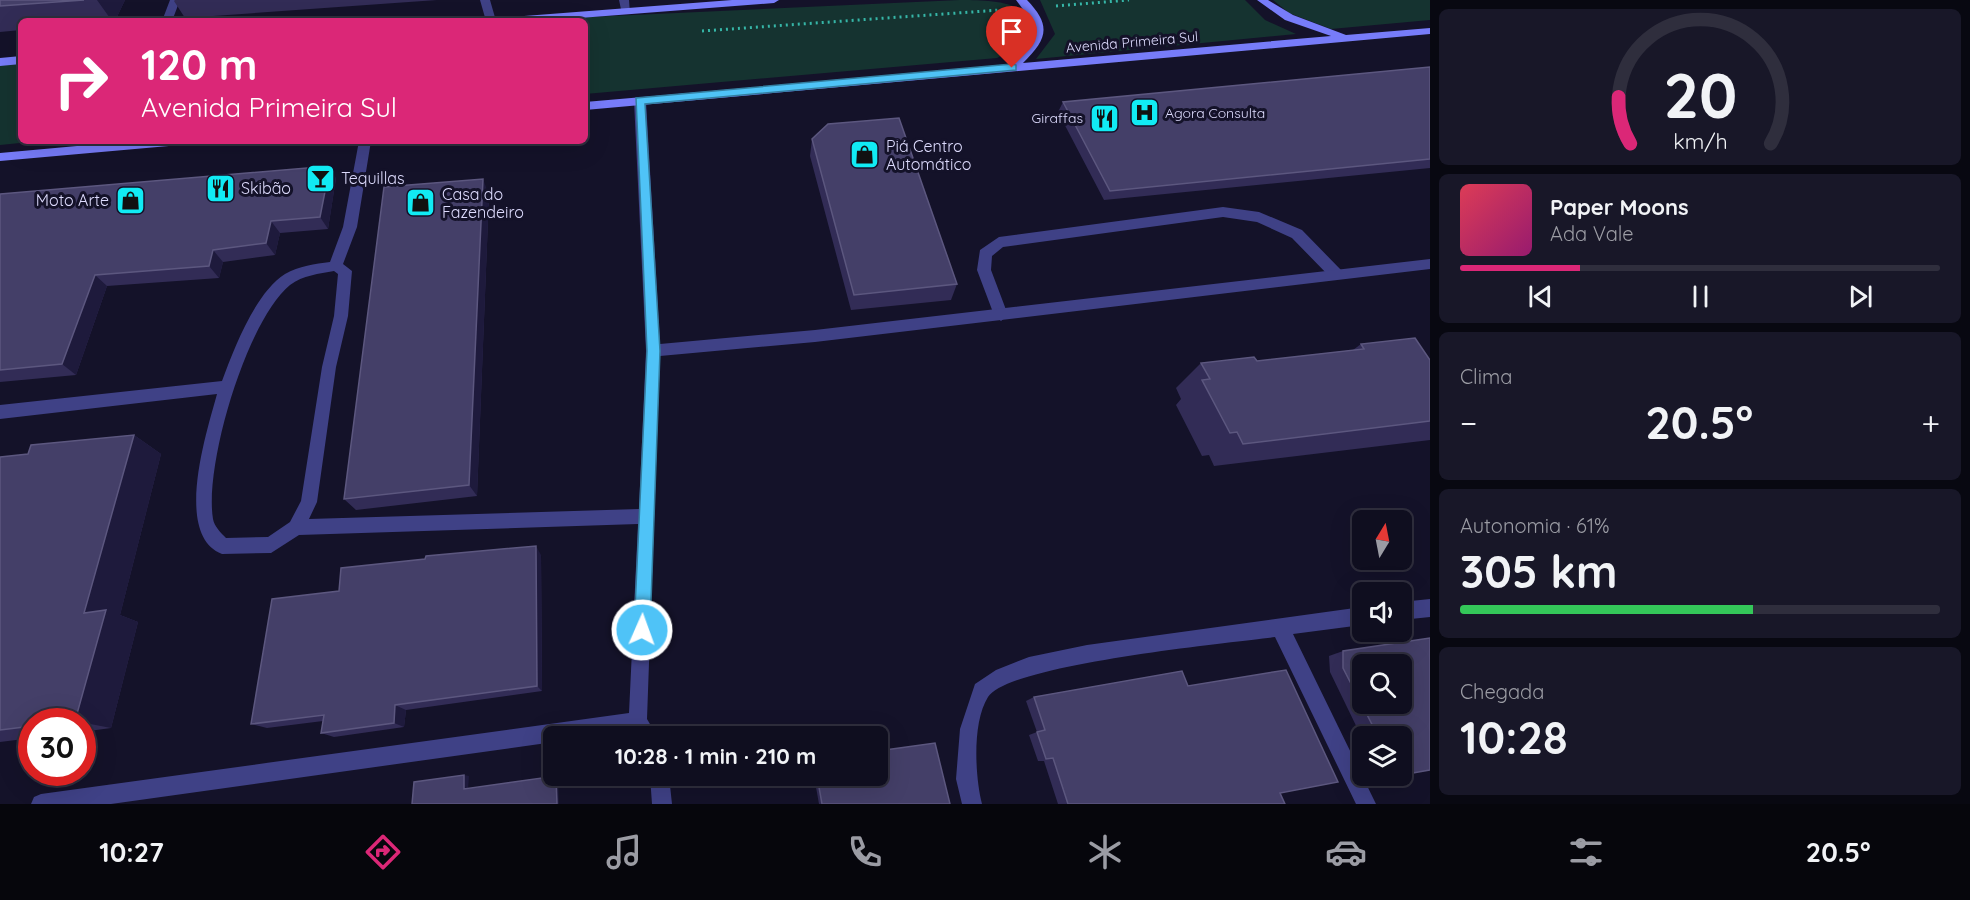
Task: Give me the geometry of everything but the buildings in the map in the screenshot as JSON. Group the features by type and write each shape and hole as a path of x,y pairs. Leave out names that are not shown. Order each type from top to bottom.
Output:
{"main road":[{"path":"541,18 774,0"},
{"path":"1012,68 1036,43 1040,33 1038,19 1021,0"},
{"path":"1262,0 1274,10 1294,20 1348,38"},
{"name":"Avenida Primeira Sul","path":"588,106 1430,31"},
{"path":"0,62 18,60"},
{"path":"0,157 146,144"}],"street":[{"path":"168,18 175,0"},
{"path":"484,0 489,18"},
{"path":"624,0 627,12"},
{"path":"639,101 653,351 646,516 643,726"},
{"path":"334,266 350,227 364,144"},
{"path":"1001,315 984,270 985,254 999,242 1223,212 1259,217 1297,234 1336,274"},
{"path":"653,351 1001,315 1430,264"},
{"path":"334,266 345,271 341,316 329,367 309,502 296,527 271,545 222,546 205,523 205,478 227,387 253,324 272,294 285,281 299,273 334,266"},
{"path":"0,412 227,387"},
{"path":"296,527 646,516"},
{"path":"1412,610 1430,608"},
{"path":"972,804 966,779 969,729 981,690 1002,676 1029,666 1087,654 1352,617"},
{"path":"1280,627 1366,804"},
{"path":"41,804 543,741"},
{"path":"661,786 662,804"}],"path":[{"path":"699,31 1129,0"}],"green space":[{"path":"960,0 1011,5 1029,17 1032,27 1029,41 997,58 588,94 588,18 567,18"},
{"path":"1040,0 1245,0 1265,20 1296,34 1036,59 1055,34"},
{"path":"1273,0 1430,0 1430,20 1331,29 1289,13"},
{"path":"18,62 18,143 0,145 0,64"}],"place":[{"name":"Agora Consulta","path":"1144,113"},
{"name":"Giraffas","path":"1104,118"},
{"name":"Piá Centro Automático","path":"865,155"},
{"name":"Tequillas","path":"320,178"},
{"name":"Skibão","path":"220,188"},
{"name":"Moto Arte","path":"130,200"},
{"name":"Casa do Fazendeiro","path":"421,203"}],"route":[{"path":"642,630 653,351 639,101 1012,68"}]}
